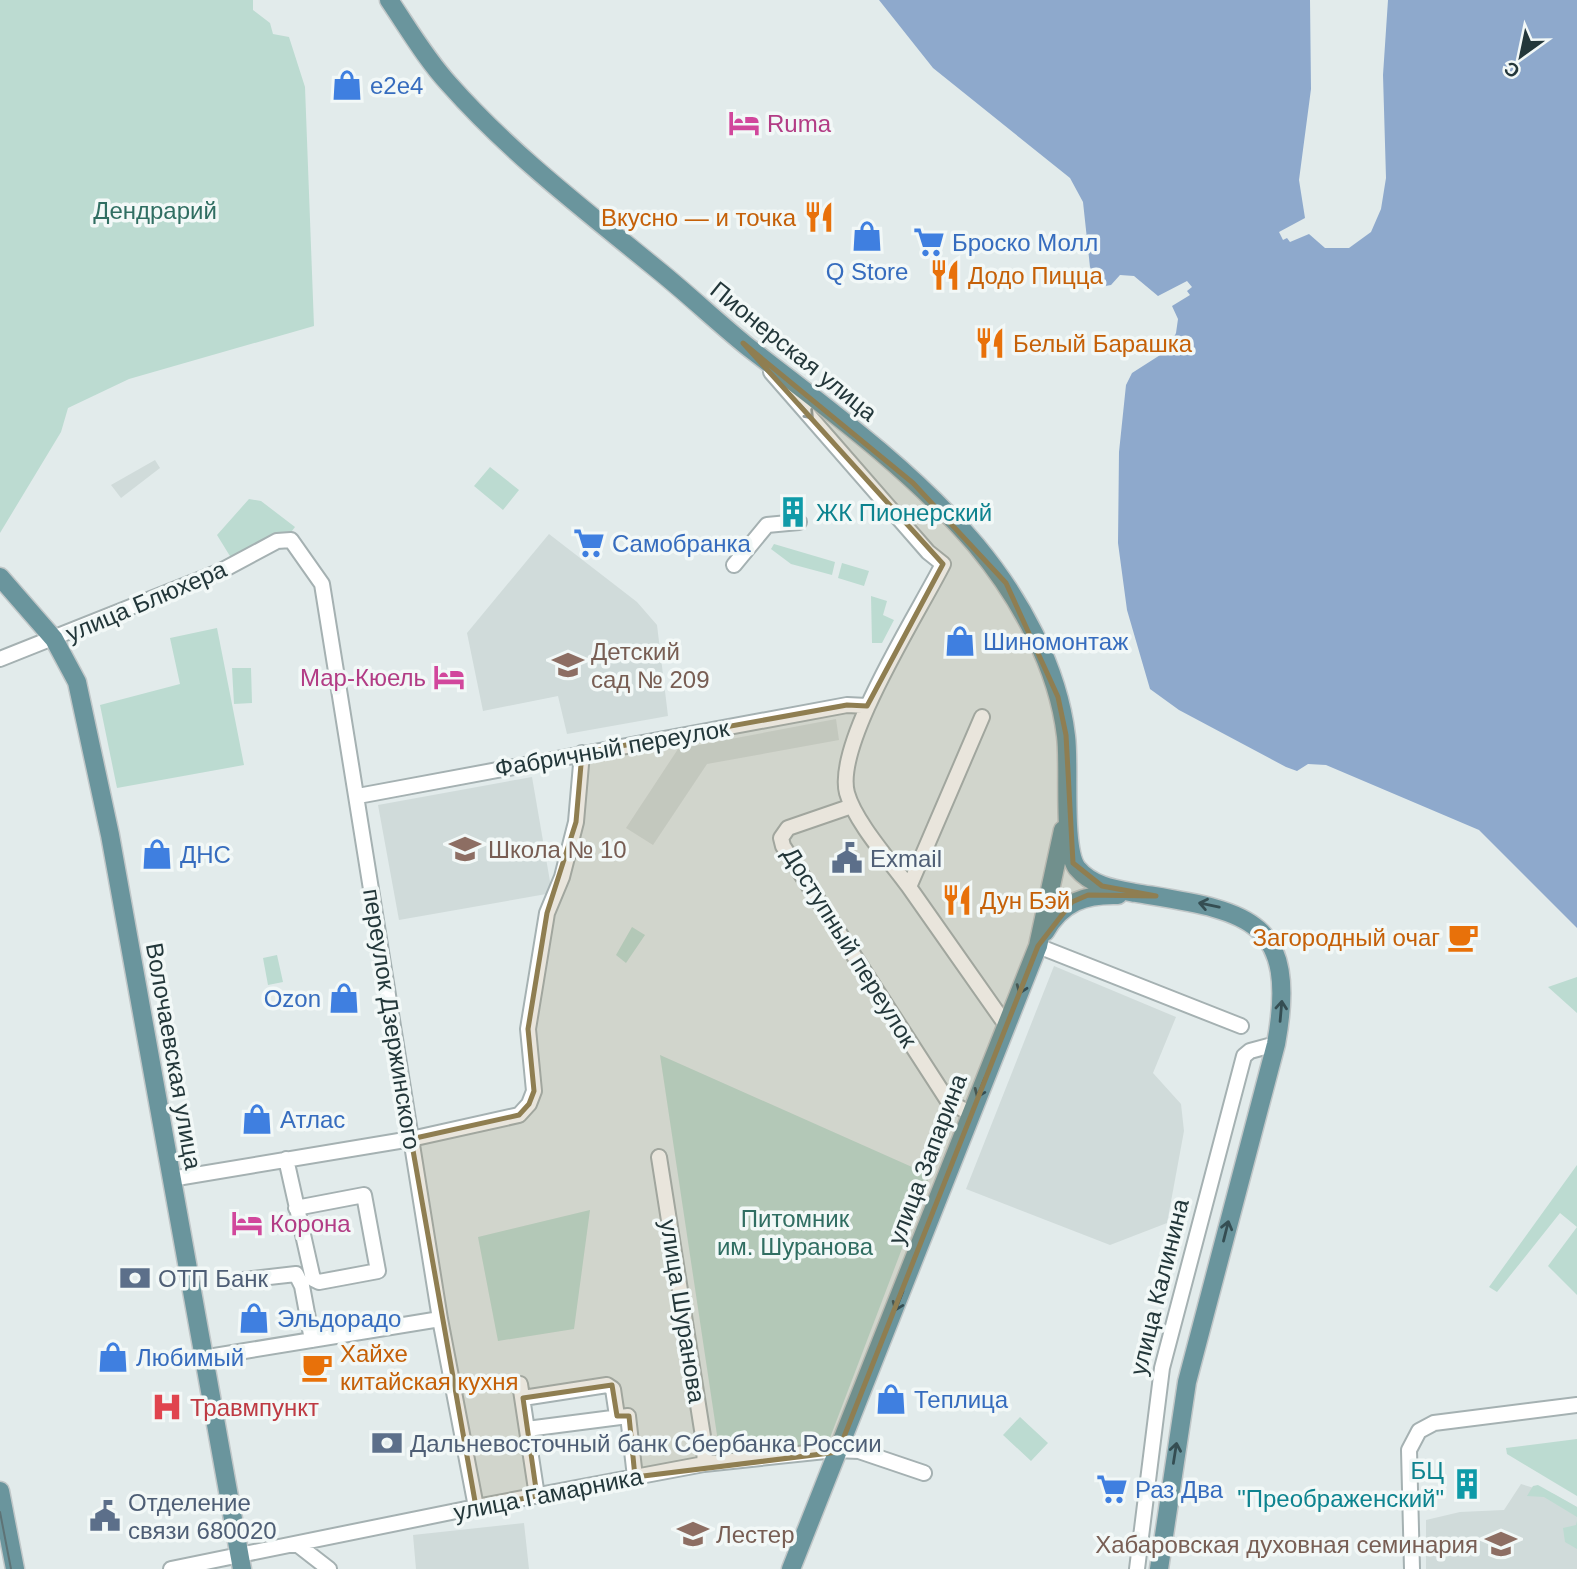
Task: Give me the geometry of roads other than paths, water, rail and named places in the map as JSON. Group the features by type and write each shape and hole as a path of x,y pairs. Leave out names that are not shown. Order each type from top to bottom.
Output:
{"main road":[{"name":"Пионерская улица","path":"389,0 437,70 488,125 542,175 743,343 823,404 945,512 1006,583 1045,658 1058,697 1066,735 1068,799"},
{"name":"Волочаевская улица","path":"0,577 54,639 77,682 110,835 202,1358 241,1562"},
{"path":"1068,799 1073,863 1086,877 1102,886 1156,896"},
{"name":"улица Запарина","path":"792,1569 1038,946 1068,799"},
{"path":"1038,946 1055,918 1072,902 1088,895 1156,896"},
{"name":"улица Калинина","path":"1156,896 1221,907 1250,922 1267,939 1277,956 1283,993 1276,1044 1187,1382 1159,1569"},
{"path":"0,1491 15,1569"}],"street":[{"path":"743,343 814,418 836,450 910,532 943,564 867,706 848,764 845,786 852,806 1006,1025"},
{"path":"734,565 767,525 799,522"},
{"name":"улица Блюхера","path":"0,659 221,571 277,541 291,540"},
{"name":"переулок Дзержинского","path":"291,540 322,584 440,1318 476,1507"},
{"name":"Фабричный переулок","path":"358,796 847,705 867,706"},
{"path":"909,887 982,717"},
{"path":"171,1179 411,1139 519,1115 529,1104 534,1091 528,1028 547,913 562,877 573,835 582,753"},
{"name":"Доступный переулок","path":"852,806 788,828 781,838 783,846 948,1101 971,1114"},
{"path":"1038,946 1241,1026"},
{"name":"улица Калинина","path":"1138,1569 1162,1368 1207,1196 1244,1056 1250,1051 1276,1044"},
{"name":"улица Шуранова","path":"659,1157 705,1450 704,1464"},
{"path":"286,1159 296,1208 316,1281 378,1272 364,1195 296,1208"},
{"path":"234,1282 296,1275 302,1286 312,1340"},
{"path":"202,1358 440,1318"},
{"path":"537,1496 522,1391 607,1385 613,1389 617,1416"},
{"path":"1412,1569 1409,1450 1419,1431 1434,1423 1577,1405"},
{"path":"527,1429 628,1416 635,1477"},
{"name":"улица Гамарника","path":"171,1569 241,1562 298,1545 476,1507 704,1464 859,1451 924,1473"},
{"path":"298,1545 329,1569"}],"water":[{"path":"879,0 1310,0 1311,89 1299,180 1305,218 1279,232 1283,240 1287,238 1290,242 1309,234 1325,248 1349,248 1371,232 1381,209 1386,178 1383,75 1388,0 1577,0 1577,928 1479,830 1326,765 1308,764 1297,771 1286,767 1179,710 1150,689 1127,610 1118,543 1119,452 1126,385 1132,373 1168,350 1176,333 1178,319 1172,306 1190,295 1187,291 1192,287 1187,281 1158,296 1134,276 1120,275 1111,285 1100,287 1090,267 1083,202 1070,178 933,68"}],"tram line":[{"path":"0,1512 11,1569"}],"place":[{"name":"е2е4","path":"347,85"},
{"name":"Ruma","path":"744,123"},
{"name":"Вкусно — и точка","path":"819,217"},
{"name":"Q Store","path":"867,236"},
{"name":"Броско Молл","path":"929,242"},
{"name":"Додо Пицца","path":"945,275"},
{"name":"Белый Барашка","path":"990,343"},
{"name":"ЖК Пионерский","path":"793,512"},
{"name":"Самобранка","path":"589,543"},
{"name":"Шиномонтаж","path":"960,641"},
{"name":"Детский сад № 209","path":"568,665"},
{"name":"Мар-Кюель","path":"449,677"},
{"name":"Школа № 10","path":"465,849"},
{"name":"ДНС","path":"157,854"},
{"name":"Exmail","path":"847,858"},
{"name":"Дун Бэй","path":"957,900"},
{"name":"Загородный очаг","path":"1463,937"},
{"name":"Ozon","path":"344,998"},
{"name":"Атлас","path":"257,1119"},
{"name":"Корона","path":"247,1223"},
{"name":"ОТП Банк","path":"135,1278"},
{"name":"Эльдорадо","path":"254,1318"},
{"name":"Любимый","path":"113,1357"},
{"name":"Хайхе китайская кухня","path":"317,1367"},
{"name":"Теплица","path":"891,1399"},
{"name":"Травмпункт","path":"167,1407"},
{"name":"Дальневосточный банк Сбербанка России","path":"387,1443"},
{"name":"БЦ \"Преображенский\"","path":"1467,1484"},
{"name":"Раз Два","path":"1112,1489"},
{"name":"Отделение связи 680020","path":"105,1516"},
{"name":"Лестер","path":"693,1534"},
{"name":"Хабаровская духовная семинария","path":"1501,1544"}],"park label":[{"name":"Дендрарий","path":"155,210"},
{"name":"Питомник им. Шуранова","path":"795,1232"}]}
